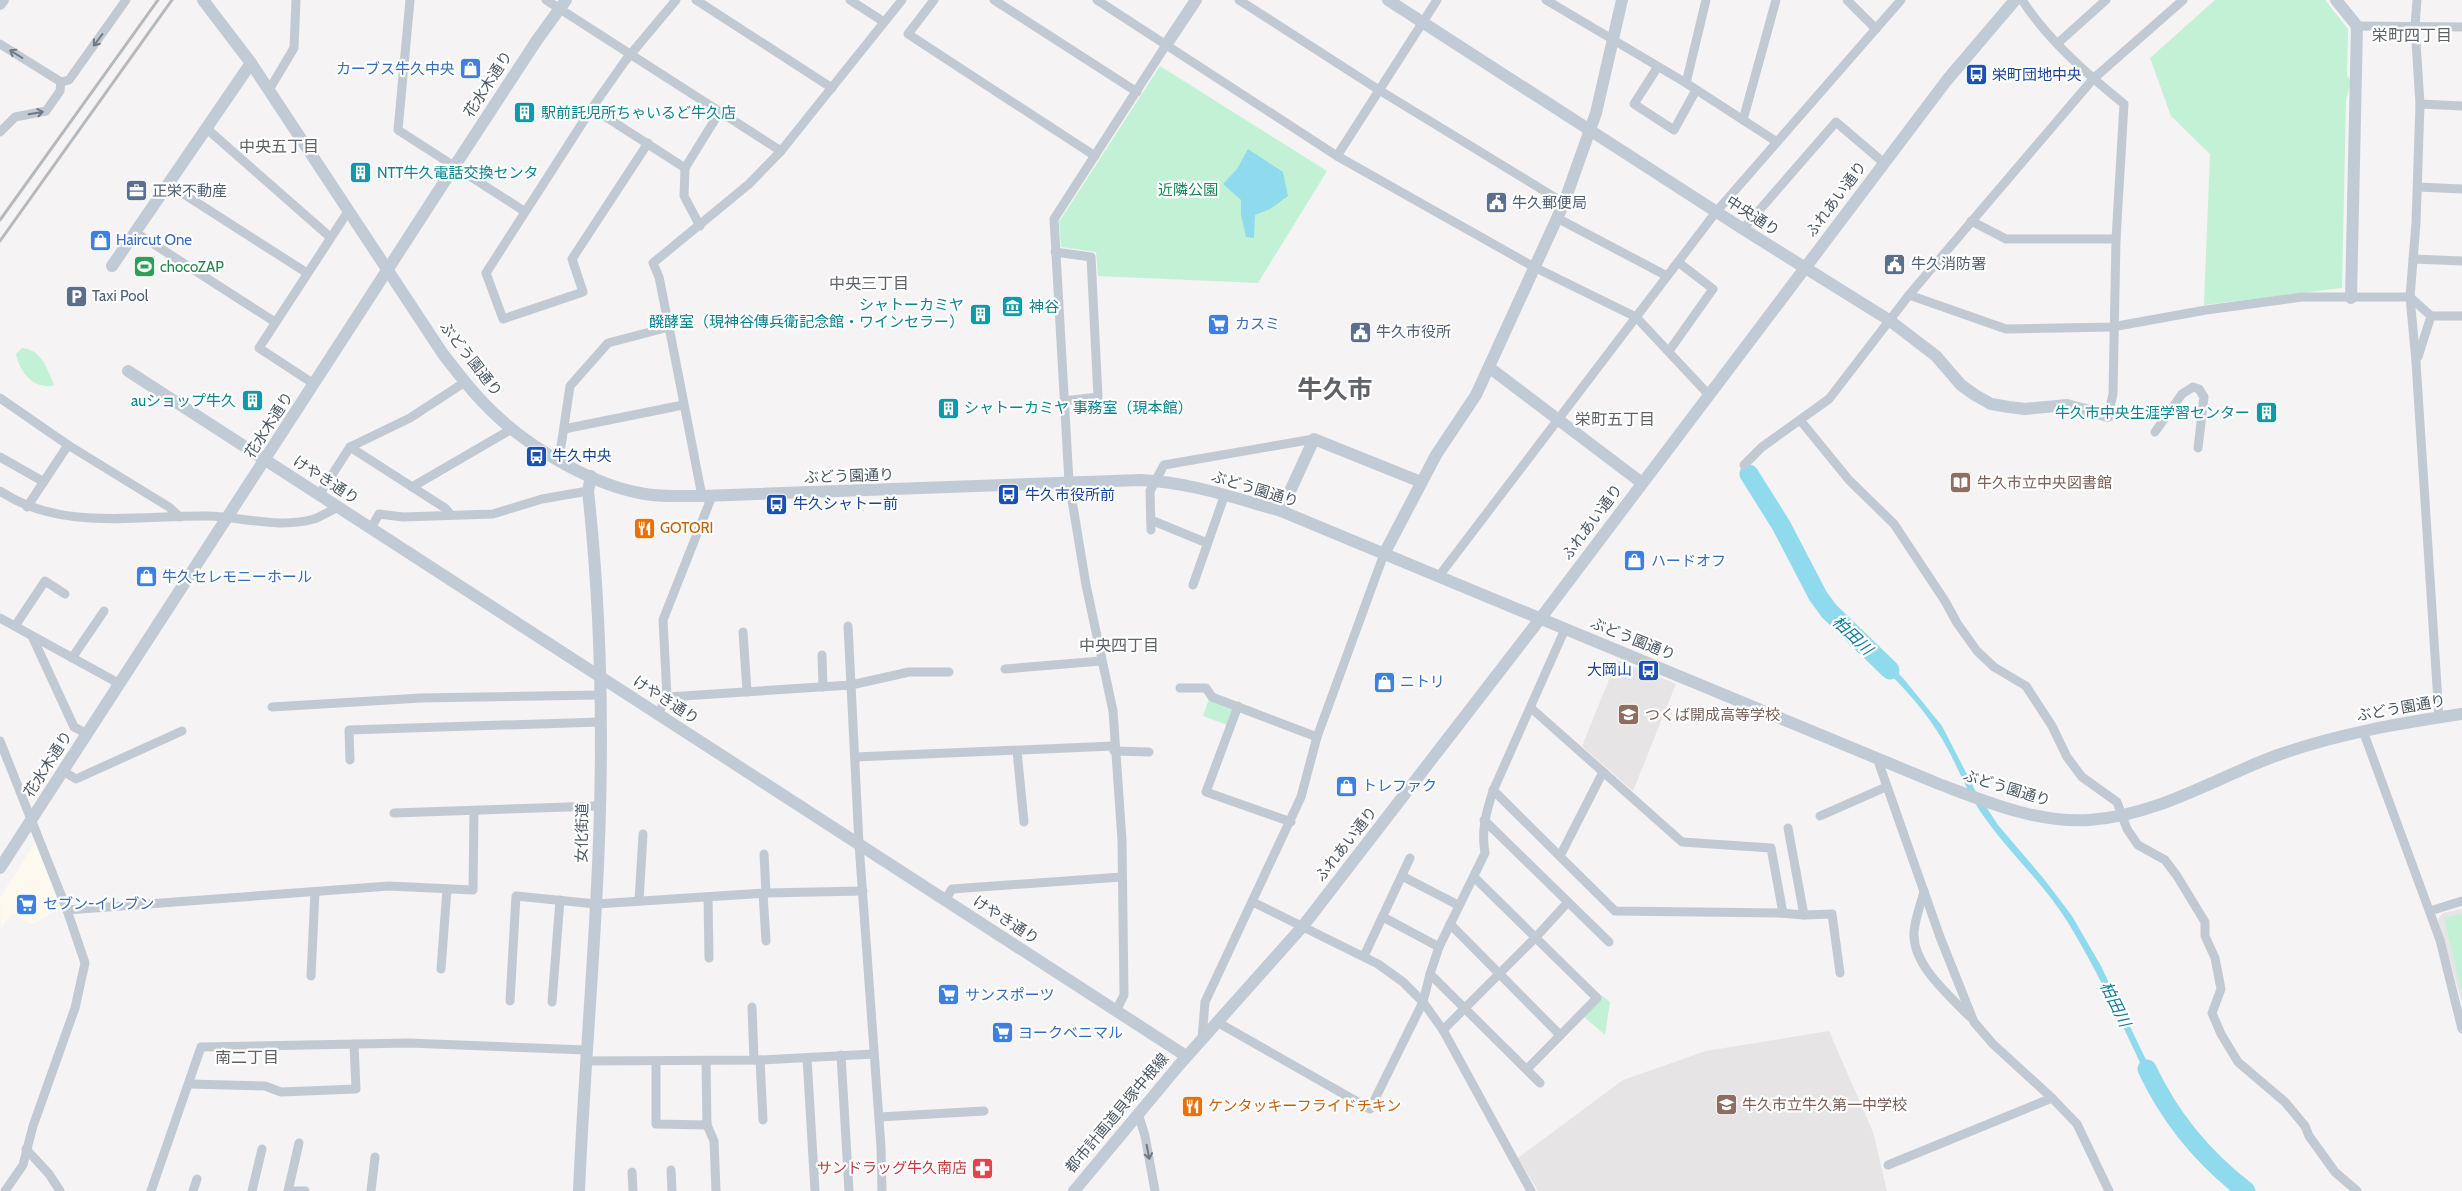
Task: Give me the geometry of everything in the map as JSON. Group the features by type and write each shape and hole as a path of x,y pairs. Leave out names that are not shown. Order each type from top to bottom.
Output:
{"street":[{"path":"0,4 3,0"},
{"path":"0,44 61,82 69,80 126,0"},
{"name":"ぶどう園通り","path":"203,0 251,63 443,354 480,400 512,429 559,460 591,476 643,494 707,496 1069,482 1155,481 1225,494 1281,511 1877,758 1993,804 2046,819 2088,820 2124,816 2172,800 2278,755 2363,731 2462,714"},
{"path":"269,90 294,48 296,0"},
{"path":"410,0 398,130 524,212"},
{"path":"546,0 562,4 630,55 719,113 781,150"},
{"path":"648,143 572,260 583,292 503,319 486,273 592,108 630,55 676,0"},
{"path":"696,0 832,88"},
{"path":"850,0 884,22"},
{"path":"658,714 668,697 663,620 707,496 683,405 659,277 653,263 749,184 781,150 902,0"},
{"path":"934,0 908,34 1095,156"},
{"path":"994,0 1137,92"},
{"path":"1097,0 1336,156 1534,267 1636,317 1708,394"},
{"path":"1116,1011 1124,994 1122,840 1112,711 1101,661 1069,482 1054,219 1196,0"},
{"path":"1239,0 1378,90 1564,203"},
{"name":"中央通り","path":"1388,0 1716,212 1889,320 1936,356 1961,385 1975,396 1991,404 2025,409 2067,405 2108,416"},
{"path":"1336,156 1437,0"},
{"path":"1546,0 1613,38 1657,68 1686,83 1777,142"},
{"path":"1202,1039 1205,1002 1302,797 1317,736 1384,554 1420,482 1436,455 1469,408 1490,368 1564,203 1590,131 1622,0"},
{"path":"1686,83 1706,0"},
{"path":"1743,120 1776,0"},
{"path":"1847,0 1876,29"},
{"path":"1439,576 1716,212 1901,0"},
{"name":"ふれあい通り","path":"1186,1056 1303,926 1540,619 1708,394 1947,80 2015,0"},
{"path":"2022,0 2033,17 2092,79 2124,104 2112,327 2113,394 2108,416"},
{"path":"2058,42 2106,0"},
{"path":"1744,465 1762,447 1829,400 1909,295 2092,79 2183,0"},
{"path":"2336,0 2357,26 2350,298"},
{"path":"2417,0 2415,26 2420,104 2418,187 2410,297 2416,362 2439,717"},
{"name":"花水木通り","path":"0,868 454,167 562,4"},
{"path":"2357,26 2462,28"},
{"path":"112,266 251,63"},
{"path":"1657,68 1634,104 1674,130 1696,90"},
{"path":"0,132 15,116 46,111 60,91 61,82"},
{"path":"2420,104 2462,106"},
{"path":"592,108 685,168"},
{"path":"700,226 684,196 685,168 719,113"},
{"path":"1743,229 1836,122 1884,162"},
{"path":"206,128 330,237"},
{"path":"168,184 307,273"},
{"path":"2418,187 2462,189"},
{"path":"314,384 258,348 349,210"},
{"path":"1557,218 1667,276"},
{"path":"1971,221 2006,239 2116,239"},
{"path":"135,232 275,322"},
{"path":"1056,252 1091,257 1098,397 1063,401"},
{"path":"2413,259 2462,260"},
{"path":"1668,351 1713,289 1678,262"},
{"path":"1909,295 2006,329 2112,327 2206,310 2302,297 2410,297 2430,316 2462,316"},
{"path":"2416,362 2430,316"},
{"path":"559,460 570,386 608,343 669,327"},
{"path":"1490,368 1642,483"},
{"name":"けやき通り","path":"128,372 1186,1056"},
{"path":"319,495 350,447 410,418 465,382"},
{"path":"2155,432 2182,394 2193,387 2199,389 2204,397 2198,448"},
{"path":"0,398 68,445 169,507 180,517"},
{"path":"564,429 683,405"},
{"path":"1800,420 1849,480 1894,524 1977,651 1994,667 2026,686 2052,726 2067,757 2082,777 2117,802 2124,816 2127,829 2138,845 2165,860 2205,922 2205,936 2215,958 2221,989 2212,1013 2221,1034 2238,1062 2286,1102 2305,1126 2309,1136 2335,1172 2357,1191"},
{"path":"412,487 512,429"},
{"path":"1207,544 1151,525 1150,491 1162,468 1168,464 1314,439 1420,482"},
{"path":"1281,511 1314,439"},
{"path":"27,507 68,445"},
{"path":"350,447 445,508 451,515"},
{"path":"0,456 44,482"},
{"name":"女化街道","path":"578,1191 596,904 600,722 597,577 588,491 591,476"},
{"path":"370,528 379,514 403,517 493,514 542,499 588,491"},
{"path":"0,492 27,507 95,518 228,518 281,523 314,519 338,507"},
{"path":"1193,585 1225,494"},
{"path":"15,626 44,581 65,594"},
{"path":"72,658 104,611"},
{"path":"0,618 120,684"},
{"path":"848,626 859,844 879,1118 882,1191"},
{"path":"1217,1022 1370,1109 1423,1002 1439,947 1458,906 1475,878 1485,853 1482,837 1484,820 1494,790 1565,629"},
{"path":"743,632 747,692"},
{"path":"32,636 74,727 87,734"},
{"path":"822,655 823,687"},
{"path":"1005,668 1101,661"},
{"path":"668,697 851,685 909,672 949,672"},
{"path":"1180,688 1206,688 1212,697 1317,736"},
{"path":"272,707 421,698 600,695"},
{"path":"1238,706 1206,792 1291,822"},
{"path":"1531,708 1682,842 1771,848 1783,913 1780,913"},
{"path":"350,760 349,730 600,722"},
{"path":"63,771 76,779 182,731"},
{"path":"2363,731 2430,911 2452,980 2462,1029"},
{"path":"0,741 67,910 84,964 84,977 75,1008 26,1149 23,1165 5,1191"},
{"path":"855,757 1114,748 1149,752"},
{"path":"1017,751 1024,822"},
{"path":"1877,758 1957,982 1974,1022"},
{"path":"1560,856 1603,772"},
{"path":"1820,816 1886,787"},
{"path":"1494,790 1615,911 1832,914 1840,973"},
{"path":"394,813 474,812 598,806"},
{"path":"67,910 389,886 474,890 474,812"},
{"path":"1484,820 1609,942"},
{"path":"1788,828 1804,915"},
{"path":"639,901 643,834"},
{"path":"764,854 766,941"},
{"path":"1364,956 1410,858"},
{"path":"1402,876 1458,906"},
{"path":"945,900 952,889 1122,877"},
{"path":"1475,878 1597,998 1527,1069"},
{"path":"441,969 447,889"},
{"path":"1924,890 1914,931 1915,943 1929,974 1992,1044 2052,1098 2076,1124 2109,1191"},
{"path":"510,1001 516,896 596,904 765,893 863,891"},
{"path":"311,976 315,892"},
{"path":"708,897 709,958"},
{"path":"552,1002 560,900"},
{"path":"2430,911 2462,901"},
{"path":"1253,902 1364,956 1403,982 1423,1002 1443,1030 1531,1191"},
{"path":"1443,1030 1536,937 1568,902"},
{"path":"1383,916 1439,947"},
{"path":"1450,924 1498,975 1560,1035"},
{"path":"1430,974 1540,1083"},
{"path":"752,1007 763,1120"},
{"path":"189,1084 265,1086 281,1092 356,1088 354,1044"},
{"path":"151,1191 189,1084 200,1047 456,1044 656,1061 757,1060 873,1054"},
{"path":"841,1055 849,1191"},
{"name":"都市計画道貝塚中根線","path":"1074,1191 1186,1056"},
{"path":"807,1058 815,1191"},
{"path":"656,1061 656,1124 707,1125"},
{"path":"706,1061 707,1125 714,1141 716,1191"},
{"path":"1888,1165 2052,1098"},
{"path":"879,1118 984,1111"},
{"path":"1138,1113 1145,1136 1156,1191"},
{"path":"299,1142 288,1191 298,1189 305,1191"},
{"path":"26,1149 49,1174 60,1191"},
{"path":"252,1191 262,1149"},
{"path":"371,1191 375,1157"},
{"path":"671,1170 672,1191"},
{"path":"632,1172 633,1191"},
{"path":"193,1191 197,1179"}],"shaded area":[{"name":"つくば開成高等学校","path":"1617,660 1676,684 1633,791 1582,746"},
{"path":"36,841 60,908 32,925 12,913 1,928 0,897"},
{"path":"2462,909 2462,1003 2438,919 2443,913"},
{"name":"牛久市立牛久第一中学校","path":"1829,1031 1873,1132 1887,1191 1538,1191 1518,1158 1623,1080 1706,1051"}],"green space":[{"path":"2215,0 2325,0 2348,29 2347,75 2351,82 2346,100 2342,288 2204,305 2210,154 2171,116 2150,58"},
{"name":"近隣公園","path":"1160,66 1327,171 1258,283 1098,276 1096,252 1061,247 1059,222"},
{"path":"22,348 29,349 39,356 54,384 52,386 33,382 24,373 16,354"},
{"path":"1209,699 1232,709 1227,725 1203,716"},
{"path":"2462,914 2462,995 2444,918"},
{"path":"1601,995 1610,1002 1605,1035 1582,1015"}],"water":[{"path":"1248,149 1283,172 1288,196 1270,209 1255,215 1254,238 1246,237 1241,215 1241,200 1223,184 1237,169"},
{"path":"1874,649 1903,678 1942,726 1975,790 1998,825 2044,879 2072,916 2101,966 2161,1091 2155,1094 2124,1028 2067,921 2047,892 2001,839 1980,811 1930,720 1897,681 1870,654"}],"waterway":[{"name":"柏田川","path":"1749,474 1781,525 1818,596 1829,611 1890,670"},
{"name":"柏田川","path":"2147,1069 2166,1104 2189,1136 2216,1165 2246,1191"}],"railway":[{"path":"0,220 158,0"},
{"path":"0,241 172,0"}],"place":[{"name":"カーブス牛久中央","path":"471,69"},
{"name":"栄町団地中央","path":"1976,75"},
{"name":"駅前託児所ちゃいるど牛久店","path":"525,113"},
{"name":"NTT牛久電話交換センタ","path":"361,173"},
{"name":"正栄不動産","path":"136,191"},
{"name":"牛久郵便局","path":"1496,203"},
{"name":"Haircut One","path":"100,240"},
{"name":"牛久消防署","path":"1895,264"},
{"name":"chocoZAP","path":"144,267"},
{"name":"Taxi Pool","path":"76,296"},
{"name":"神谷","path":"1013,307"},
{"name":"シャトーカミヤ 醗酵室（現神谷傳兵衛記念館・ワインセラー）","path":"980,314"},
{"name":"カスミ","path":"1219,324"},
{"name":"牛久市役所","path":"1360,332"},
{"name":"auショップ牛久","path":"252,401"},
{"name":"シャトーカミヤ 事務室（現本館）","path":"948,408"},
{"name":"牛久市中央生涯学習センター","path":"2266,413"},
{"name":"牛久中央","path":"536,456"},
{"name":"牛久市立中央図書館","path":"1961,483"},
{"name":"牛久市役所前","path":"1009,495"},
{"name":"牛久シャトー前","path":"777,504"},
{"name":"GOTORI","path":"644,528"},
{"name":"ハードオフ","path":"1635,561"},
{"name":"牛久セレモニーホール","path":"146,577"},
{"name":"大岡山","path":"1648,670"},
{"name":"ニトリ","path":"1384,682"},
{"name":"つくば開成高等学校","path":"1629,715"},
{"name":"トレファク","path":"1346,786"},
{"name":"セブン-イレブン","path":"27,904"},
{"name":"サンスポーツ","path":"949,995"},
{"name":"ヨークベニマル","path":"1002,1033"},
{"name":"牛久市立牛久第一中学校","path":"1726,1105"},
{"name":"ケンタッキーフライドチキン","path":"1192,1106"},
{"name":"サンドラッグ牛久南店","path":"983,1168"}],"district":[{"name":"栄町四丁目","path":"2412,35"},
{"name":"中央五丁目","path":"279,146"},
{"name":"中央三丁目","path":"869,283"},
{"name":"牛久市","path":"1335,389"},
{"name":"栄町五丁目","path":"1615,419"},
{"name":"中央四丁目","path":"1119,645"},
{"name":"南二丁目","path":"247,1057"}]}
